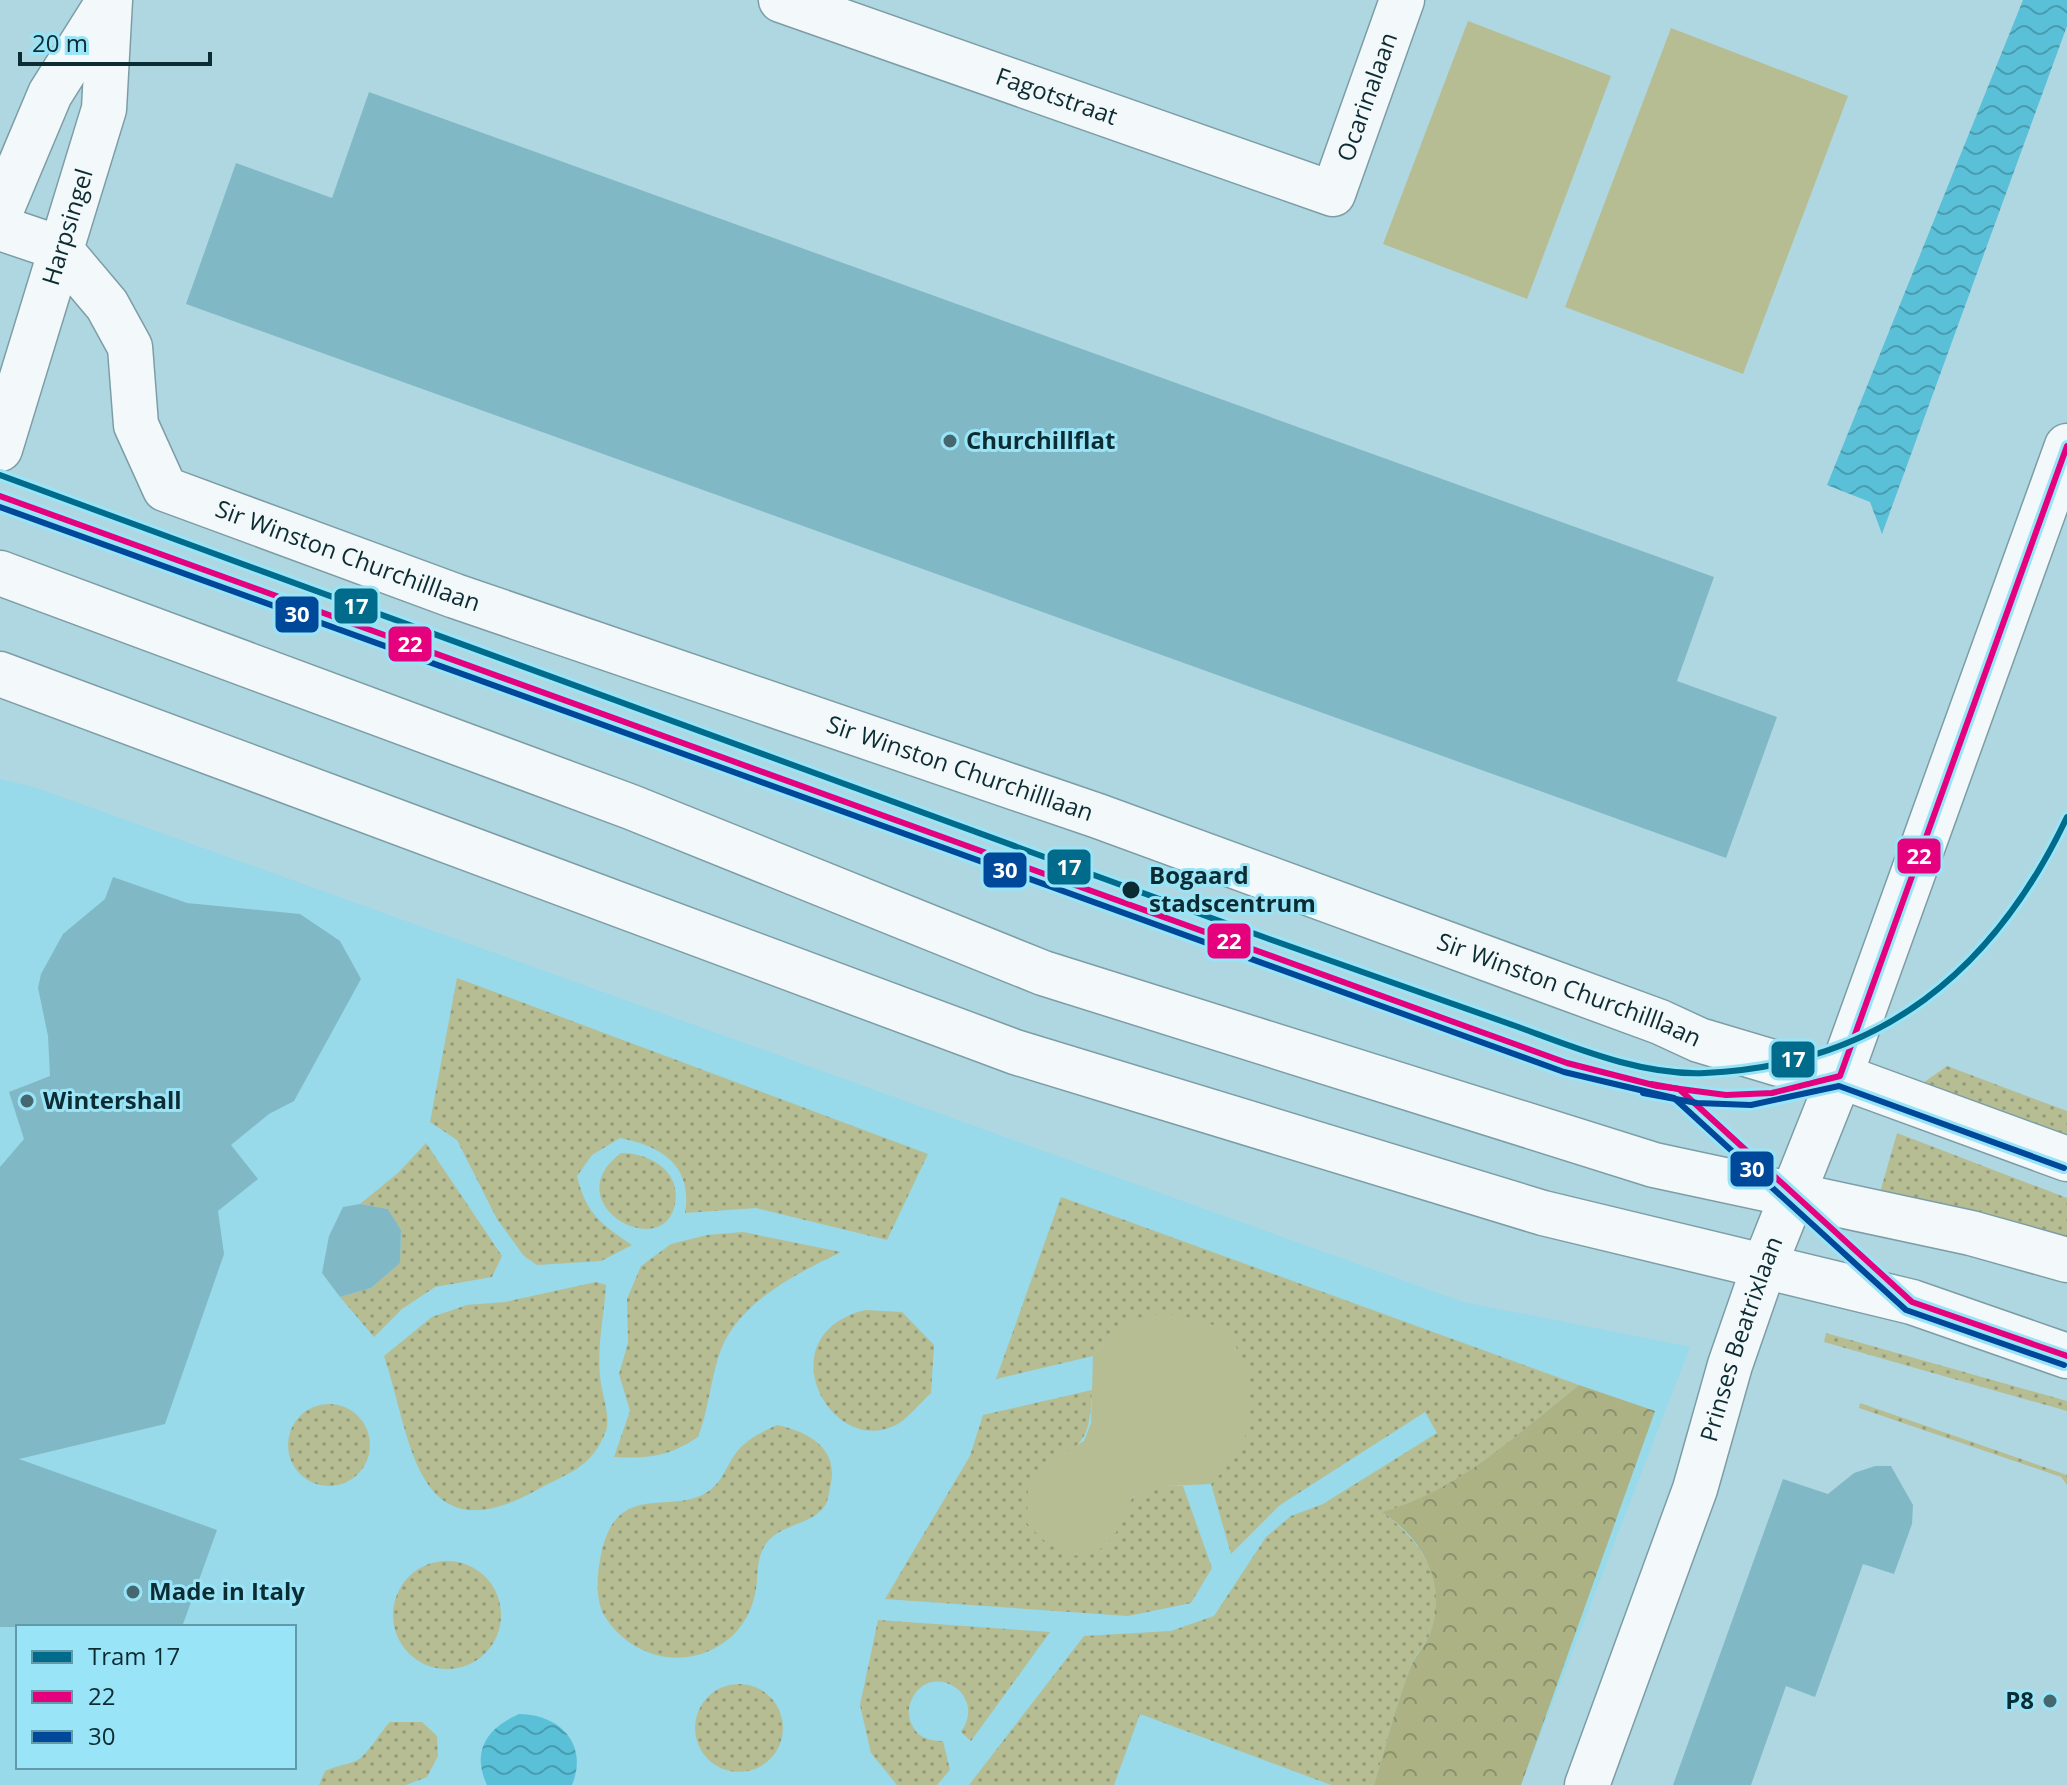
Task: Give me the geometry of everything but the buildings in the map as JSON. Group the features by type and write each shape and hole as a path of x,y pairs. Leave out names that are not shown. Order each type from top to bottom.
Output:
{"street":[{"name":"Harpsingel","path":"0,213 50,94 110,0"},
{"name":"Harpsingel","path":"0,449 104,109 110,0"},
{"name":"Ocarinalaan","path":"1333,194 1402,0"},
{"name":"Fagotstraat","path":"786,1 1333,194"},
{"path":"0,228 59,248"},
{"name":"Sir Winston Churchilllaan","path":"59,248 107,305 130,347 136,425 165,489 455,596 1098,816 1660,1022 1699,1040 1779,1064 1840,1076 2067,1159"},
{"name":"Prinses Beatrixlaan","path":"1587,1785 1695,1489 1730,1365 1765,1264 1840,1076 2067,446"},
{"path":"0,573 631,807 1043,973 1654,1165 1971,1233 2067,1260"},
{"path":"0,674 1015,1052 1543,1213 1765,1264 1912,1302 2067,1356"}],"shaded area":[{"path":"0,779 34,787 1463,1302 1690,1347 1521,1785 0,1785"}],"green space":[{"path":"1468,21 1611,76 1527,299 1383,244"},
{"path":"1671,28 1848,96 1743,374 1565,307"},
{"path":"457,978 928,1154 887,1240 756,1208 685,1213 684,1183 671,1161 649,1146 620,1138 592,1155 577,1176 585,1200 596,1217 632,1245 601,1261 537,1265 524,1256 497,1219 457,1140 430,1122"},
{"path":"1947,1066 2067,1111 2067,1146 1913,1090"},
{"path":"1897,1133 2067,1198 2067,1242 1879,1196"},
{"path":"426,1143 502,1256 492,1277 435,1287 402,1309 374,1337 340,1297 371,1288 400,1263 401,1230 388,1209 360,1204 398,1173"},
{"path":"621,1153 643,1156 668,1173 676,1192 675,1204 666,1221 652,1228 635,1227 618,1220 605,1207 599,1190 604,1172"},
{"path":"1061,1197 1579,1385 1463,1475 1438,1490 1383,1512 1409,1537 1429,1565 1437,1597 1430,1634 1411,1666 1374,1785 1331,1785 1140,1714 1114,1785 969,1785 1084,1636 1171,1631 1214,1616 1266,1537 1291,1516 1323,1504 1437,1433 1425,1412 1280,1505 1231,1554 1211,1484 1239,1451 1110,1334 1093,1356 996,1379"},
{"path":"743,1232 841,1252 768,1293 737,1322 718,1358 698,1437 658,1455 614,1457 630,1411 619,1374 628,1343 627,1299 641,1266 671,1244 707,1235"},
{"path":"596,1282 606,1285 599,1365 607,1425 593,1454 568,1474 495,1508 464,1509 441,1499 425,1479 412,1452 384,1356 432,1317 467,1305 505,1302"},
{"path":"865,1310 902,1312 934,1345 931,1393 899,1423 870,1431 848,1424 830,1409 818,1389 814,1366 819,1343 835,1323"},
{"path":"1163,1313 1211,1324 1229,1337 1238,1350 1249,1384 1249,1421 1245,1437 1236,1455 1211,1484 1169,1486 1134,1496 1118,1529 1096,1552 1072,1555 1060,1551 1048,1544 1027,1523 1028,1488 1046,1463 1084,1441 1091,1423 1093,1356 1110,1334 1128,1320"},
{"path":"1826,1333 2067,1401 2067,1411 1824,1342"},
{"path":"1579,1385 1655,1411 1521,1785 1374,1785 1406,1680 1430,1634 1436,1598 1434,1581 1420,1550 1397,1523 1382,1512 1437,1490 1462,1475"},
{"path":"1092,1390 1090,1417 1084,1436 1071,1450 1046,1463 1122,1514 1126,1505 1139,1493 1155,1488 1183,1486 1212,1568 1191,1603 1128,1616 885,1599 970,1456 983,1415"},
{"path":"1860,1403 2067,1475 2067,1485 2061,1477 1859,1408"},
{"path":"329,1404 345,1407 358,1416 367,1429 370,1445 367,1461 358,1474 345,1483 329,1486 313,1483 300,1474 291,1461 288,1445 291,1429 300,1416 313,1407"},
{"path":"777,1425 809,1436 825,1450 832,1470 826,1505 811,1518 781,1531 768,1541 759,1560 755,1593 748,1614 736,1632 719,1646 679,1658 664,1657 636,1647 613,1628 599,1601 600,1562 612,1525 627,1510 638,1506 683,1501 704,1494 717,1484 741,1447"},
{"path":"447,1561 468,1565 485,1577 497,1594 501,1615 497,1636 485,1653 468,1665 447,1669 426,1665 409,1653 397,1636 393,1615 397,1594 409,1577 426,1565"},
{"path":"878,1620 1050,1632 971,1741 961,1732 968,1717 962,1694 942,1682 930,1682 919,1689 910,1704 911,1722 921,1736 943,1741 950,1770 937,1785 897,1785 871,1753 860,1705"},
{"path":"739,1684 756,1688 770,1697 779,1711 783,1728 779,1745 770,1759 756,1768 739,1772 722,1768 708,1759 699,1745 695,1728 699,1711 708,1697 722,1688"},
{"path":"390,1722 422,1722 437,1736 438,1756 427,1777 406,1785 319,1785 325,1771 360,1758"}],"water":[{"path":"2023,0 2067,0 2067,26 1882,534 1870,502 1827,485"},
{"path":"519,1714 547,1719 567,1734 577,1757 572,1785 487,1785 481,1762 485,1742 498,1726"}],"tram line":[{"name":"17","path":"0,475 1110,882 1579,1049 1655,1070 1705,1073 1768,1066 1825,1051 1877,1029 1924,1000 1967,964 2004,921 2038,872 2067,817"}],"transit line":[{"name":"22","path":"0,496 1567,1063 1657,1086 1726,1095 1772,1093 1840,1076 2067,446"},
{"name":"30","path":"0,507 1564,1072 1674,1098 1906,1310 2064,1365"},
{"name":"22","path":"1651,1084 1679,1089 1912,1302 2067,1356"},
{"name":"30","path":"1643,1093 1697,1103 1751,1105 1839,1086 2064,1168"}],"place":[{"name":"Churchillflat","path":"950,441"},
{"name":"Bogaard stadscentrum","path":"1131,890"},
{"name":"Wintershall","path":"27,1101"},
{"name":"Made in Italy","path":"133,1592"},
{"name":"P8","path":"2050,1701"}]}
